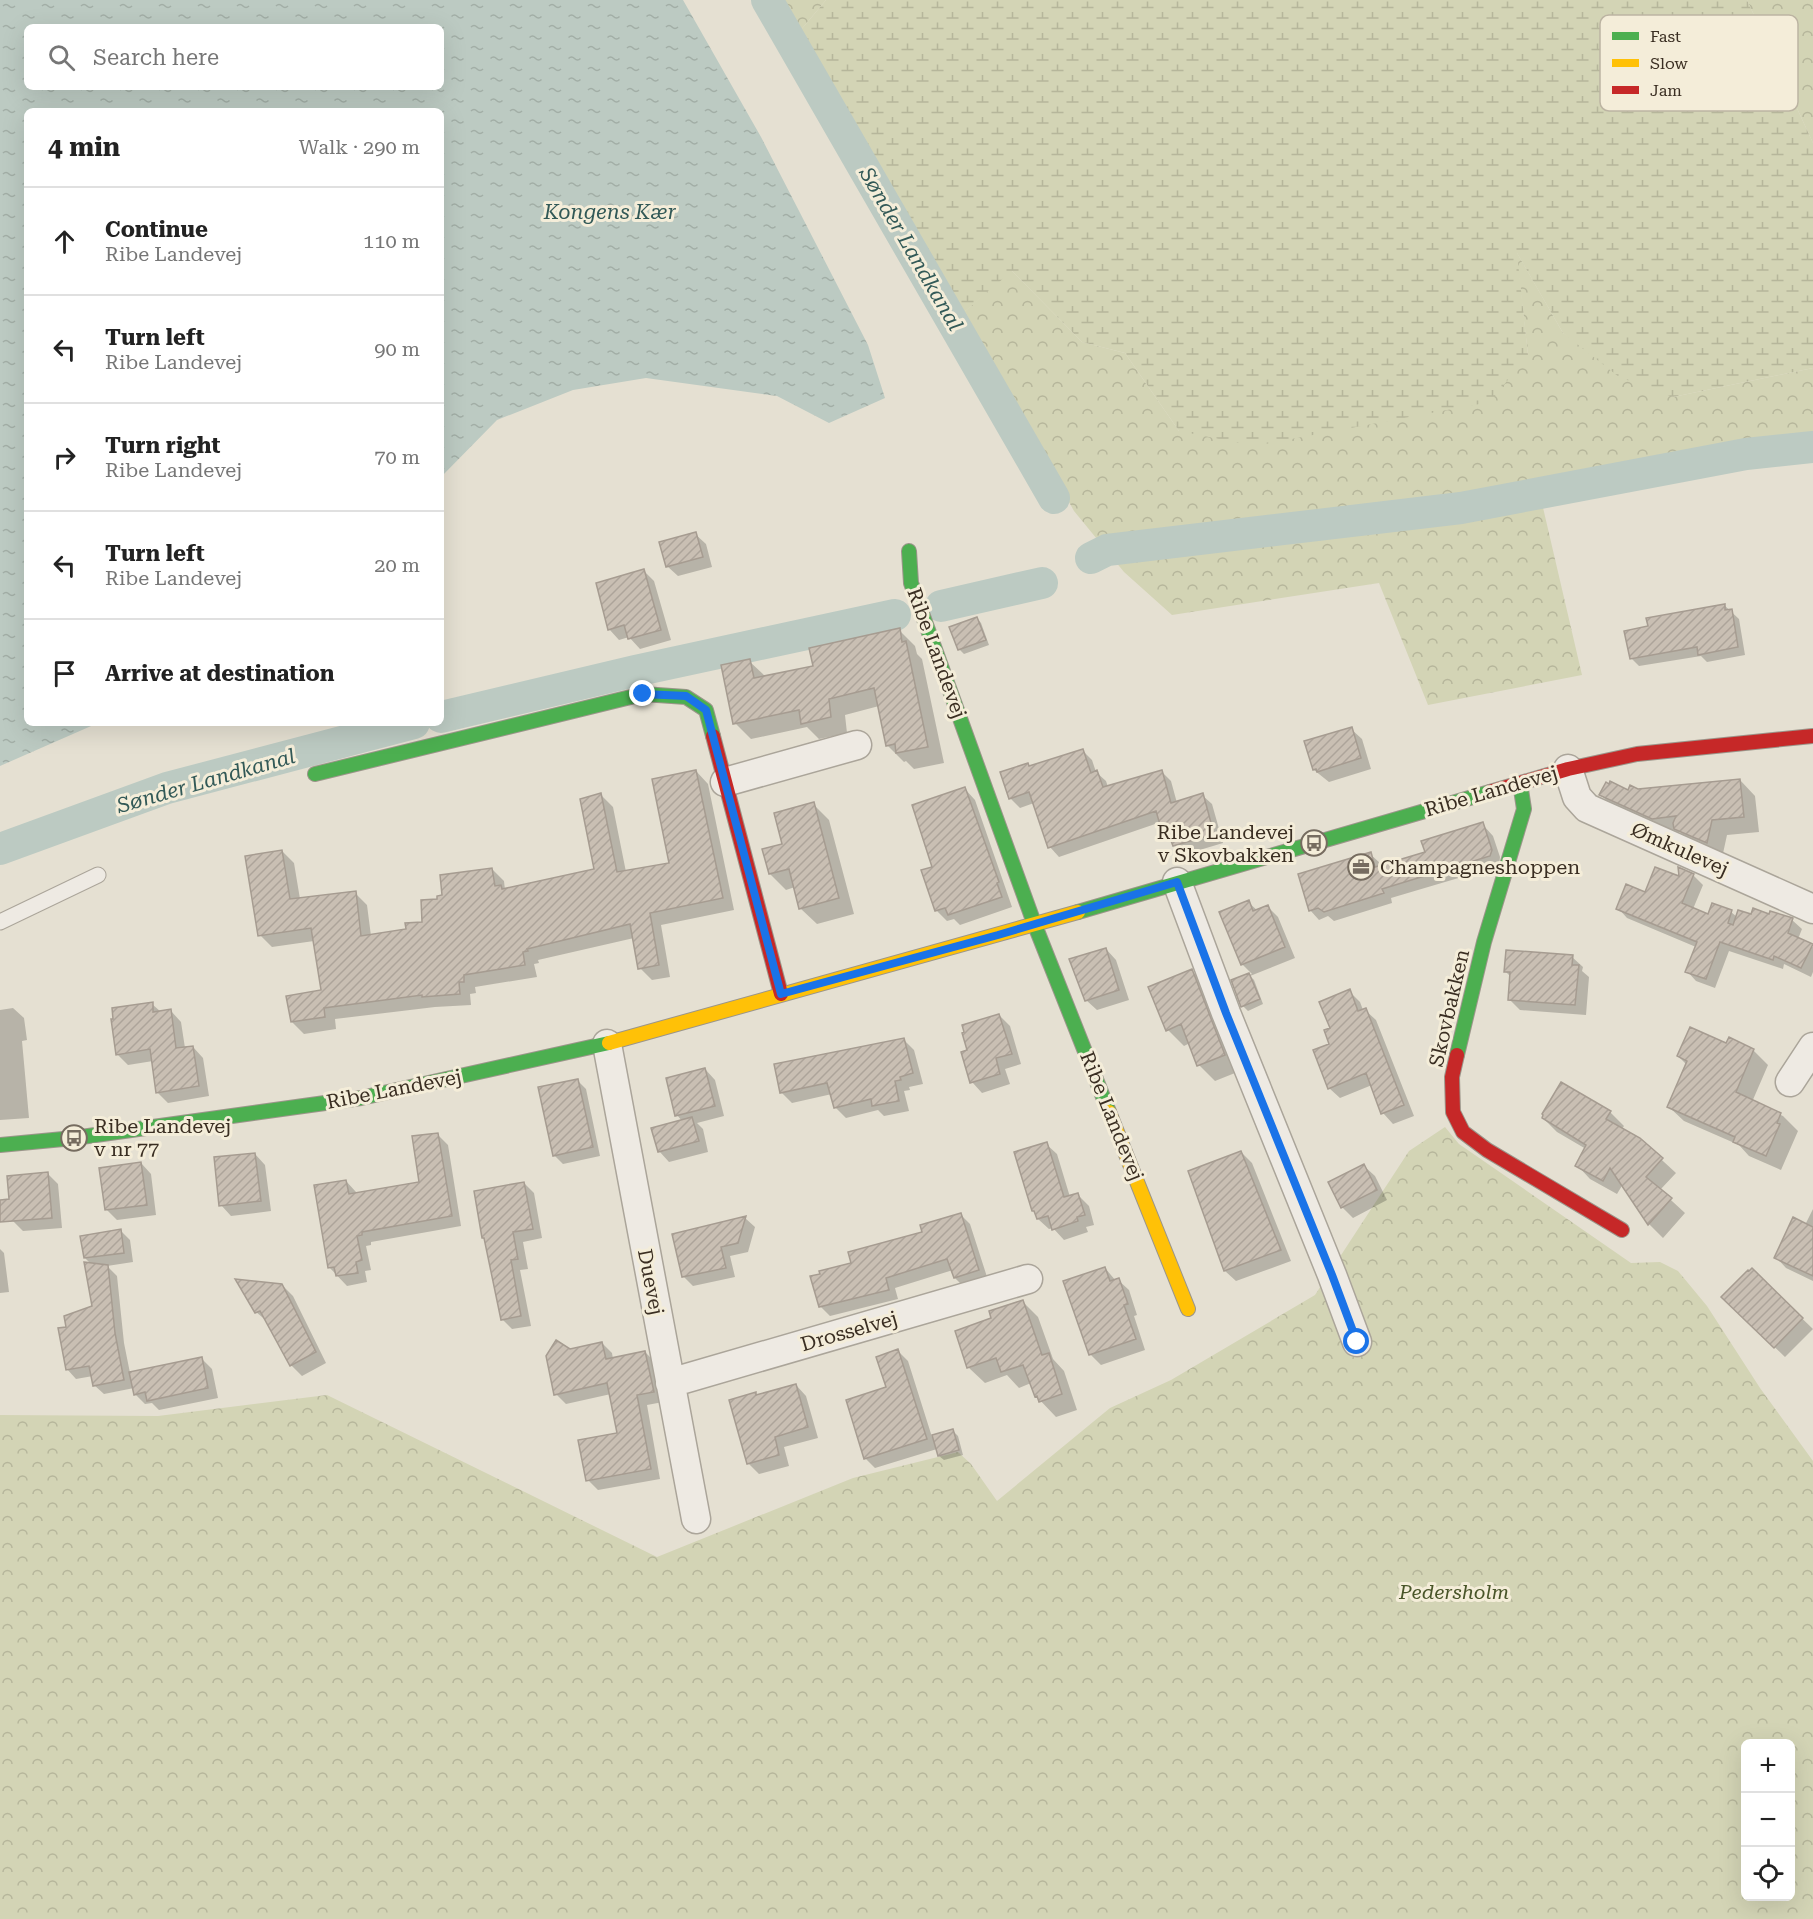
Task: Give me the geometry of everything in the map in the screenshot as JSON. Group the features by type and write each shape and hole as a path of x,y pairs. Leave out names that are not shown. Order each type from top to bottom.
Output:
{"street":[{"name":"Ribe Landevej","path":"909,551 911,583 1034,923 1188,1309"},
{"path":"315,774 643,694 686,696 706,710 781,994"},
{"name":"Ribe Landevej","path":"0,1145 361,1098 607,1044 1568,769 1637,754 1813,736"},
{"path":"725,782 857,745"},
{"name":"Ømkulevej","path":"1568,769 1577,797 1587,807 1813,909"},
{"name":"Skovbakken","path":"1520,783 1524,809 1484,942 1452,1077 1454,1112 1463,1132 1488,1150 1622,1230"},
{"path":"1177,882 1226,1013 1357,1342"},
{"name":"Duevej","path":"607,1044 696,1519"},
{"path":"1790,1082 1813,1047"},
{"name":"Drosselvej","path":"670,1383 1028,1279"}],"lane":[{"path":"0,922 98,875"}],"green space":[{"path":"784,0 826,0 800,31"},
{"path":"826,0 1747,0 1754,15 1600,15 1600,111 1798,110 1813,143 1813,368 1673,397 1619,377 1563,333 1517,253 1528,355 1490,402 1254,446 1179,431 1125,353 1082,342 1012,271 963,313 800,31"},
{"path":"1747,0 1813,0 1813,143 1798,110 1798,15 1754,15"},
{"path":"1516,251 1563,333 1673,397 1813,368 1813,442 1541,499 1582,675 1428,705 1379,583 1172,615 1124,572 1074,511 963,313 1011,270 1082,342 1125,353 1179,431 1528,355"},
{"name":"Pedersholm","path":"1445,1127 1459,1144 1631,1263 1660,1262 1678,1271 1707,1306 1760,1388 1813,1461 1813,1919 0,1919 0,1415 158,1416 327,1395 657,1557 853,1478 958,1452 971,1464 997,1501 1110,1408 1171,1380 1315,1295 1409,1151"}],"water":[{"name":"Kongens Kær","path":"0,0 683,0 761,137 868,345 885,398 829,423 777,396 646,378 573,390 497,420 444,474 444,108 24,108 24,726 91,726 0,766"}],"building":[{"path":"696,532 703,557 666,567 659,542"},
{"path":"644,569 661,630 628,639 624,625 608,630 596,583"},
{"path":"1725,604 1725,610 1732,609 1738,647 1698,655 1697,647 1630,659 1624,631 1648,626 1646,618"},
{"path":"977,617 986,640 958,650 949,627"},
{"path":"900,628 902,642 906,641 928,747 896,753 895,744 886,746 874,688 829,699 831,717 801,724 799,710 733,724 721,665 750,659 754,678 813,666 809,648"},
{"path":"1352,727 1361,758 1317,772 1316,769 1313,770 1304,741"},
{"path":"1083,749 1091,773 1097,770 1103,787 1162,770 1171,803 1203,793 1214,834 1173,846 1168,833 1163,835 1156,811 1048,848 1029,792 1009,799 1000,772 1028,763 1029,766"},
{"path":"696,770 723,898 650,913 659,965 638,969 630,924 527,949 528,951 523,952 525,965 464,975 464,982 459,982 460,994 422,997 422,995 324,1008 325,1017 291,1022 286,996 321,990 311,928 258,936 245,856 282,850 290,899 356,891 361,936 406,929 405,923 422,922 421,900 437,899 437,896 442,895 440,875 492,868 495,886 501,885 502,889 594,869 580,799 601,793 617,872 669,863 652,779"},
{"path":"1740,779 1744,817 1712,820 1707,843 1674,829 1673,823 1676,816 1652,819 1599,795 1606,782 1609,784 1610,781 1628,790 1630,785 1638,789"},
{"path":"965,787 999,882 997,883 1002,897 948,915 945,908 935,911 921,870 932,867 912,805"},
{"path":"814,802 839,898 799,909 789,869 769,874 762,849 782,844 774,813"},
{"path":"1483,822 1492,850 1490,856 1382,889 1384,893 1324,912 1318,908 1309,911 1298,874 1371,852 1375,867 1425,852 1421,841"},
{"path":"1655,867 1679,876 1678,867 1694,874 1682,903 1708,914 1712,903 1732,910 1728,923 1733,925 1738,910 1751,914 1753,908 1769,914 1770,911 1793,918 1788,933 1813,944 1801,968 1774,956 1773,960 1720,942 1706,979 1685,972 1697,942 1616,909 1626,884 1645,892"},
{"path":"1249,900 1253,911 1268,905 1285,947 1241,965 1219,912"},
{"path":"1106,948 1119,990 1085,1001 1069,959"},
{"path":"1506,950 1573,955 1572,965 1579,965 1575,1005 1508,1000 1510,972 1504,972"},
{"path":"1192,969 1225,1055 1197,1066 1181,1024 1166,1031 1148,987"},
{"path":"1249,973 1260,999 1241,1007 1231,980"},
{"path":"1350,989 1358,1011 1366,1008 1404,1105 1381,1114 1366,1073 1328,1089 1313,1050 1329,1044 1324,1030 1330,1028 1319,1002"},
{"path":"153,1002 153,1012 171,1009 176,1048 193,1046 199,1086 156,1093 150,1049 116,1055 111,1019 113,1019 112,1008"},
{"path":"999,1014 1012,1054 996,1058 1000,1074 970,1083 961,1052 967,1050 962,1025"},
{"path":"1690,1027 1726,1043 1729,1037 1754,1049 1736,1092 1781,1113 1777,1123 1780,1124 1766,1156 1733,1142 1735,1137 1667,1107 1687,1061 1677,1056"},
{"path":"904,1038 913,1073 895,1081 899,1101 872,1106 871,1099 834,1108 827,1083 780,1093 774,1064"},
{"path":"705,1068 715,1106 675,1116 666,1078"},
{"path":"578,1079 593,1147 553,1156 538,1087"},
{"path":"1561,1082 1611,1111 1606,1119 1640,1138 1663,1158 1646,1177 1672,1198 1648,1225 1610,1168 1603,1181 1575,1166 1586,1145 1542,1118 1542,1114"},
{"path":"692,1117 699,1141 658,1152 651,1128"},
{"path":"438,1133 452,1216 362,1232 362,1235 357,1236 362,1260 356,1262 358,1273 336,1276 334,1267 328,1268 314,1185 346,1180 349,1194 419,1182 412,1136"},
{"path":"1047,1142 1064,1197 1078,1193 1085,1215 1077,1217 1078,1221 1052,1230 1048,1216 1037,1219 1032,1211 1014,1152"},
{"path":"1241,1151 1281,1250 1224,1271 1188,1171"},
{"path":"255,1153 261,1201 219,1206 214,1157"},
{"path":"141,1162 147,1205 105,1210 99,1168"},
{"path":"1364,1164 1377,1190 1341,1208 1328,1182"},
{"path":"48,1172 52,1218 0,1222 0,1200 9,1199 7,1176"},
{"path":"524,1182 533,1229 513,1232 518,1259 511,1260 521,1316 501,1320 474,1191"},
{"path":"961,1213 979,1270 954,1278 947,1259 886,1278 889,1290 819,1307 810,1276 820,1274 819,1271 851,1263 848,1252 922,1232 920,1225"},
{"path":"746,1216 738,1243 721,1247 726,1268 682,1277 672,1234"},
{"path":"1793,1217 1813,1227 1813,1276 1774,1258"},
{"path":"121,1229 124,1253 84,1258 80,1236"},
{"path":"84,1262 108,1265 115,1333 124,1380 93,1386 89,1366 66,1370 58,1328 66,1327 64,1316 92,1306"},
{"path":"1105,1267 1110,1281 1119,1278 1128,1304 1124,1305 1136,1339 1089,1355 1063,1281"},
{"path":"1752,1268 1803,1318 1774,1348 1721,1297"},
{"path":"235,1279 282,1284 316,1352 290,1366 260,1311 255,1313"},
{"path":"1023,1300 1042,1355 1049,1353 1062,1394 1039,1402 1023,1365 1001,1372 996,1358 967,1368 955,1331 991,1318 989,1311"},
{"path":"556,1340 570,1349 602,1342 606,1359 645,1351 654,1392 637,1395 651,1469 586,1481 578,1440 617,1433 607,1383 554,1395 546,1356"},
{"path":"898,1349 927,1439 864,1459 846,1400 886,1387 876,1357"},
{"path":"202,1357 208,1388 147,1401 145,1392 134,1395 129,1372"},
{"path":"796,1384 808,1427 775,1437 779,1455 747,1464 729,1400"},
{"path":"953,1429 959,1450 938,1456 932,1435"}],"waterway":[{"name":"Sønder Landkanal","path":"767,0 1054,498"},
{"path":"1091,558 1107,550 1461,508 1746,454 1813,447"},
{"name":"Sønder Landkanal","path":"941,606 1042,583"},
{"name":"Sønder Landkanal","path":"444,716 635,671 895,615"},
{"name":"Sønder Landkanal","path":"0,849 167,788 403,726"}],"traffic: fast":[{"path":"909,551 911,583 1034,923 1109,1112"},
{"path":"315,774 643,694 686,697 706,710 713,736"},
{"path":"1457,1055 1484,942 1524,809 1520,783"},
{"path":"1078,912 1490,792"},
{"path":"0,1145 74,1138 361,1098 609,1043"}],"traffic: slow":[{"path":"609,1043 1078,912"},
{"path":"1109,1112 1188,1309"}],"traffic: jam":[{"path":"713,736 781,994"},
{"path":"1490,792 1568,769 1637,754 1813,736"},
{"path":"1457,1055 1452,1077 1453,1112 1463,1132 1487,1150 1622,1230"}],"place":[{"name":"Ribe Landevej v Skovbakken","path":"1314,843"},
{"name":"Champagneshoppen","path":"1361,867"},
{"name":"Ribe Landevej v nr 77","path":"74,1138"}],"route":[{"path":"643,694 686,696 706,710 781,994 998,935 1177,882 1226,1013 1357,1342"}]}
